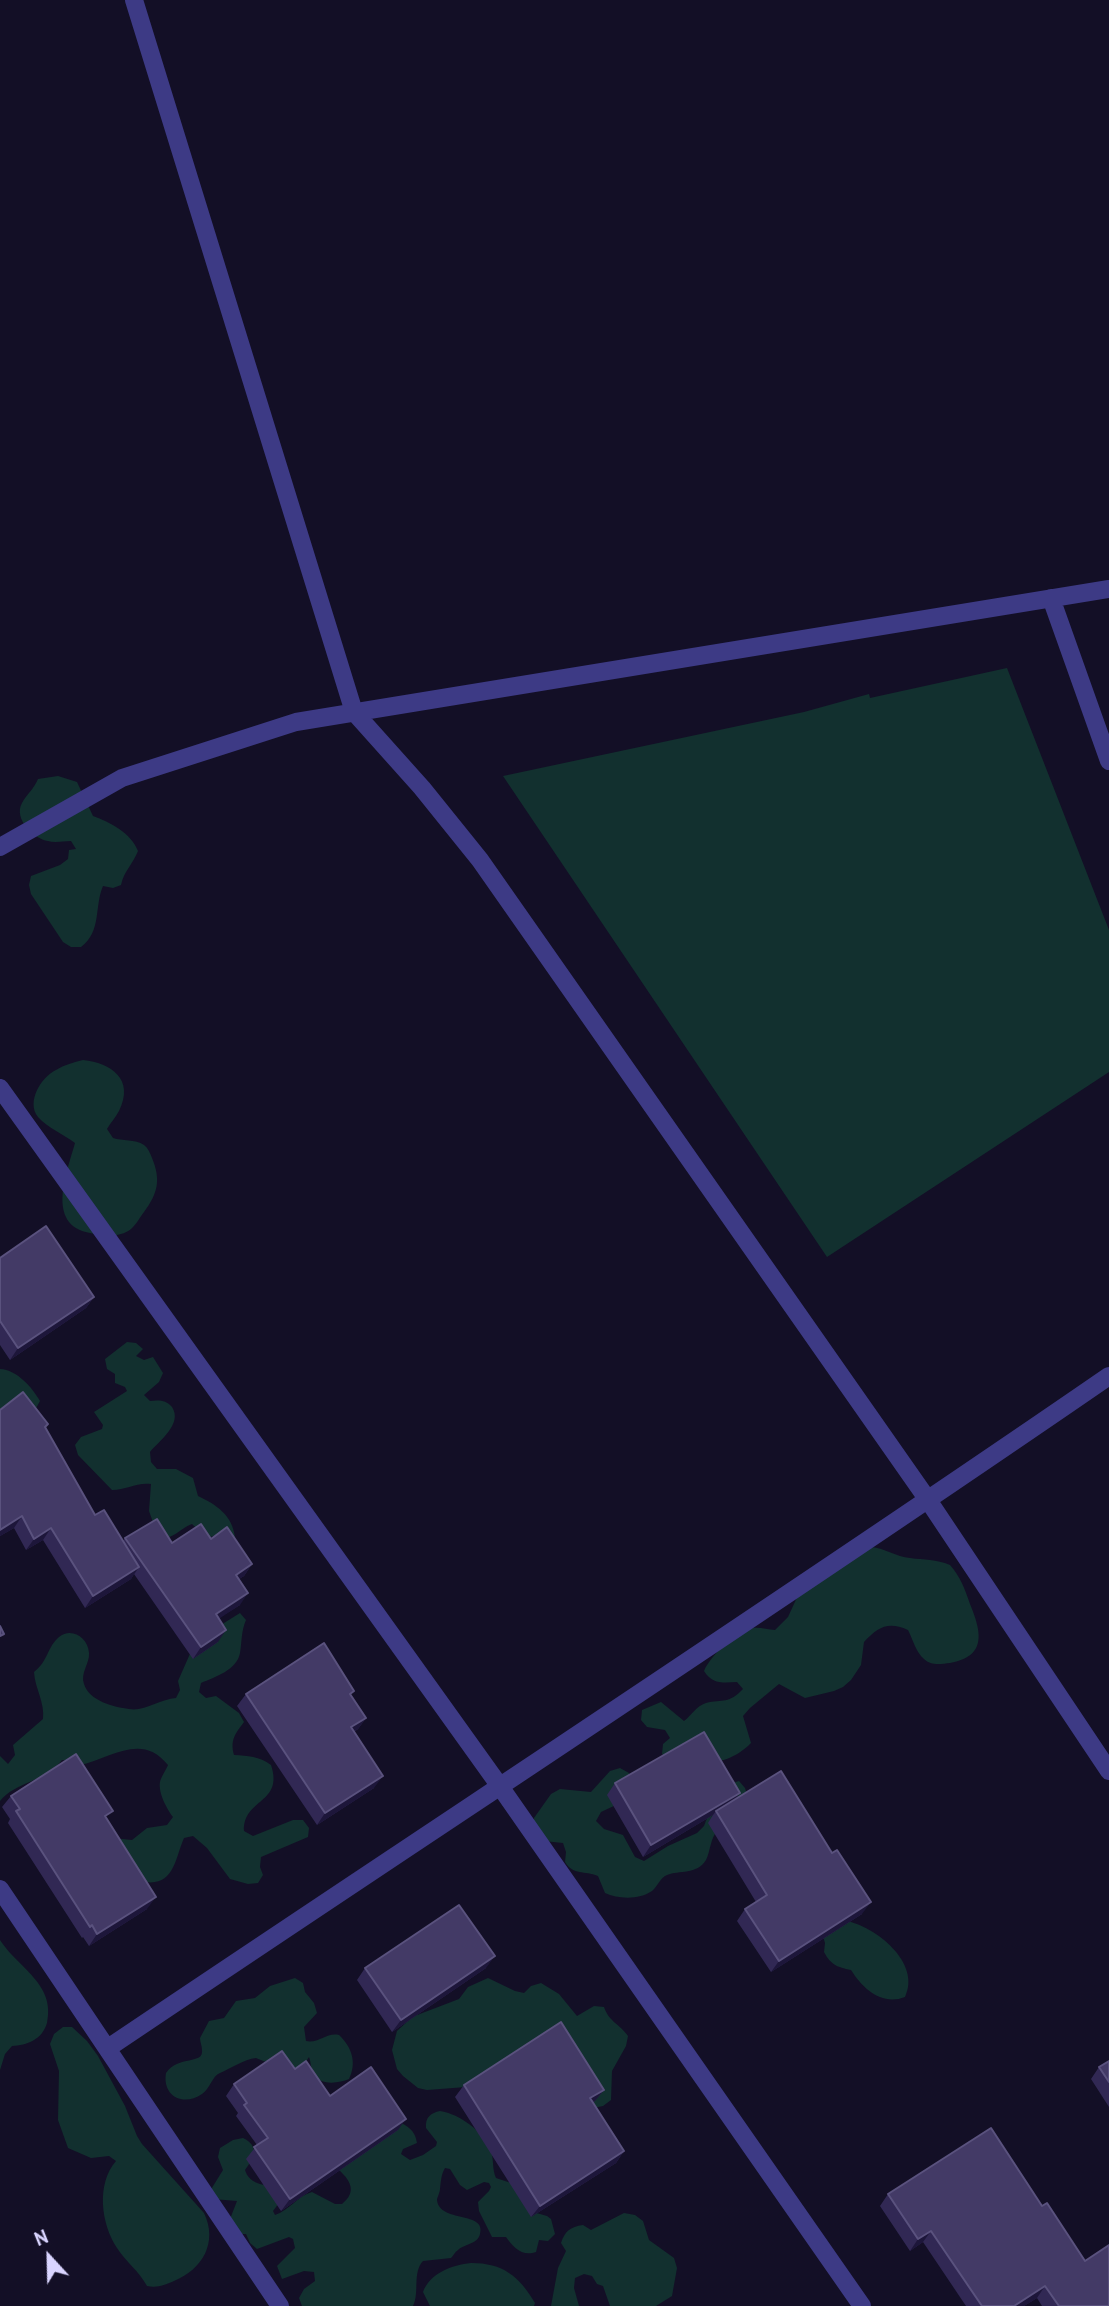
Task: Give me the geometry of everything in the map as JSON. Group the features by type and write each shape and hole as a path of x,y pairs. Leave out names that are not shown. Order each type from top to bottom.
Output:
{"street":[{"path":"134,0 354,712 422,788 480,860 928,1500 1109,1771"},
{"path":"0,847 122,778 296,722 1109,589"},
{"path":"1051,598 1109,761"},
{"path":"0,1088 499,1785 862,2306"},
{"path":"108,2048 1109,1376"},
{"path":"0,1889 280,2306"}],"green space":[{"path":"1007,668 1109,930 1109,1072 827,1257 503,776 804,712 869,694 870,698"},
{"path":"58,776 77,782 93,816 125,834 138,851 121,885 113,888 103,886 95,926 88,941 81,947 71,947 63,942 31,894 29,885 31,876 60,865 68,859 69,850 76,849 71,841 51,842 37,836 26,827 20,815 22,803 38,779"},
{"path":"83,1060 103,1065 118,1075 124,1090 123,1100 107,1129 113,1138 145,1146 157,1173 157,1186 149,1205 133,1227 117,1235 90,1233 76,1228 68,1220 63,1209 64,1182 75,1143 46,1124 35,1111 34,1097 45,1078 62,1067"},
{"path":"127,1342 136,1343 143,1349 136,1356 144,1360 153,1357 163,1373 159,1382 144,1395 150,1401 167,1403 175,1413 172,1426 150,1452 151,1462 157,1469 176,1469 193,1478 198,1496 227,1517 235,1537 226,1532 207,1538 192,1524 173,1536 159,1539 149,1511 151,1484 112,1490 78,1455 75,1445 81,1437 102,1429 103,1425 94,1412 127,1391 125,1387 115,1383 115,1374 107,1369 105,1359"},
{"path":"0,1369 12,1372 28,1385 40,1401 35,1410 0,1413"},
{"path":"871,1547 905,1557 950,1565 962,1583 977,1624 978,1641 971,1655 950,1663 930,1663 919,1653 908,1630 895,1626 884,1627 864,1642 861,1665 843,1687 805,1698 779,1684 750,1708 743,1716 751,1743 732,1757 693,1763 670,1761 662,1754 663,1744 670,1738 665,1730 647,1727 641,1720 642,1710 661,1702 684,1721 703,1704 734,1697 743,1689 737,1682 718,1682 704,1671 718,1651 739,1633 747,1630 775,1630 788,1617 805,1580"},
{"path":"240,1613 246,1620 238,1659 225,1672 201,1683 199,1692 206,1698 216,1696 239,1713 244,1722 234,1737 234,1755 258,1758 271,1765 274,1778 272,1787 250,1812 245,1820 244,1831 253,1836 293,1820 303,1820 309,1828 308,1837 261,1857 263,1875 258,1883 248,1884 230,1879 207,1848 193,1836 184,1838 168,1875 162,1880 145,1882 112,1838 132,1840 147,1828 167,1825 173,1817 160,1791 161,1780 168,1765 148,1750 126,1750 80,1765 62,1760 47,1773 14,1790 0,1801 0,1756 8,1764 15,1755 13,1745 43,1719 43,1707 34,1672 59,1637 74,1633 86,1642 89,1657 83,1680 91,1695 116,1707 140,1709 176,1698 180,1690 178,1681 193,1647"},
{"path":"620,1768 629,1773 633,1781 618,1804 601,1812 596,1821 604,1829 623,1835 635,1857 644,1861 697,1833 704,1826 711,1807 729,1784 739,1781 748,1798 718,1829 706,1860 698,1868 667,1875 647,1894 628,1898 616,1896 605,1893 598,1876 576,1871 568,1866 563,1843 544,1841 534,1828 534,1818 551,1794 560,1789 591,1792 610,1771"},
{"path":"846,1921 870,1930 893,1948 907,1971 909,1984 905,1997 889,1999 874,1994 861,1984 851,1970 829,1960 824,1952 822,1933"},
{"path":"0,1940 41,1987 48,2009 47,2023 42,2034 28,2043 12,2046 5,2054 0,2070"},
{"path":"295,1978 303,1983 317,2013 304,2027 306,2041 339,2035 352,2056 353,2067 349,2079 321,2081 313,2073 309,2057 303,2066 290,2072 256,2058 217,2075 205,2092 195,2098 181,2099 171,2093 167,2088 166,2073 177,2064 202,2055 200,2038 209,2021 224,2018 236,2001 255,1998 270,1986"},
{"path":"488,1978 524,1993 531,1986 541,1983 559,1994 577,2016 594,2006 604,2007 628,2036 626,2046 612,2071 611,2100 603,2106 593,2108 466,2087 427,2090 418,2088 403,2076 397,2069 392,2050 397,2031 412,2017 459,1999 468,1987"},
{"path":"63,2027 72,2027 87,2041 125,2106 142,2144 204,2213 209,2234 205,2253 193,2269 174,2281 164,2285 147,2286 121,2253 107,2228 103,2192 105,2181 116,2161 109,2156 91,2158 68,2148 58,2120 59,2071 50,2044 54,2034"},
{"path":"440,2111 470,2125 483,2137 491,2151 496,2178 511,2183 533,2212 551,2219 555,2234 548,2241 539,2240 536,2252 531,2253 518,2250 506,2237 492,2237 479,2211 478,2202 489,2191 489,2183 484,2182 467,2190 460,2185 450,2169 445,2168 437,2200 440,2207 453,2215 477,2222 480,2234 477,2240 461,2248 451,2258 423,2261 418,2271 413,2306 302,2306 299,2298 304,2289 315,2281 314,2272 304,2271 282,2279 277,2266 295,2248 293,2239 289,2237 257,2249 246,2234 237,2234 230,2219 237,2201 213,2199 210,2191 223,2170 218,2157 220,2148 233,2140 243,2138 252,2145 254,2152 245,2170 252,2181 273,2186 279,2203 273,2211 275,2215 312,2192 335,2204 342,2204 351,2190 346,2177 337,2168 390,2118 408,2127 416,2138 417,2143 403,2149 401,2154 410,2160 423,2155 436,2146 437,2142 426,2128 426,2121 431,2114"},
{"path":"624,2213 635,2215 643,2221 649,2240 674,2258 677,2268 672,2296 656,2306 610,2306 603,2286 597,2284 592,2276 584,2274 575,2278 574,2288 579,2306 551,2306 558,2268 566,2251 561,2243 566,2233 571,2228 583,2225 591,2230"},
{"path":"471,2263 492,2265 509,2273 523,2285 535,2303 534,2306 430,2306 423,2292 426,2285 449,2268"}],"building":[{"path":"46,1226 94,1297 18,1348 0,1321 0,1258"},
{"path":"23,1392 48,1424 45,1427 95,1515 104,1510 139,1567 93,1596 51,1528 34,1539 22,1516 0,1530 0,1410"},
{"path":"157,1519 172,1543 201,1524 211,1539 227,1527 252,1564 236,1575 248,1593 216,1614 226,1630 201,1647 125,1538"},
{"path":"324,1643 354,1691 350,1694 366,1718 351,1727 383,1776 325,1813 246,1694"},
{"path":"704,1732 740,1793 651,1845 615,1783"},
{"path":"76,1754 113,1811 105,1816 156,1897 97,1934 16,1811 20,1809 11,1796"},
{"path":"781,1771 832,1853 837,1850 871,1902 779,1961 745,1909 767,1895 716,1811"},
{"path":"459,1905 495,1956 401,2020 365,1968"},
{"path":"561,2022 604,2090 590,2098 624,2151 540,2206 464,2085"},
{"path":"282,2051 295,2069 306,2061 330,2096 371,2067 406,2119 290,2199 254,2147 268,2138 244,2105 247,2103 234,2084"},
{"path":"1109,2061 1109,2082 1099,2067"},
{"path":"991,2128 1042,2206 1047,2203 1085,2261 1109,2245 1109,2306 1059,2306 1045,2286 1014,2306 982,2306 931,2231 918,2239 888,2194"}]}
